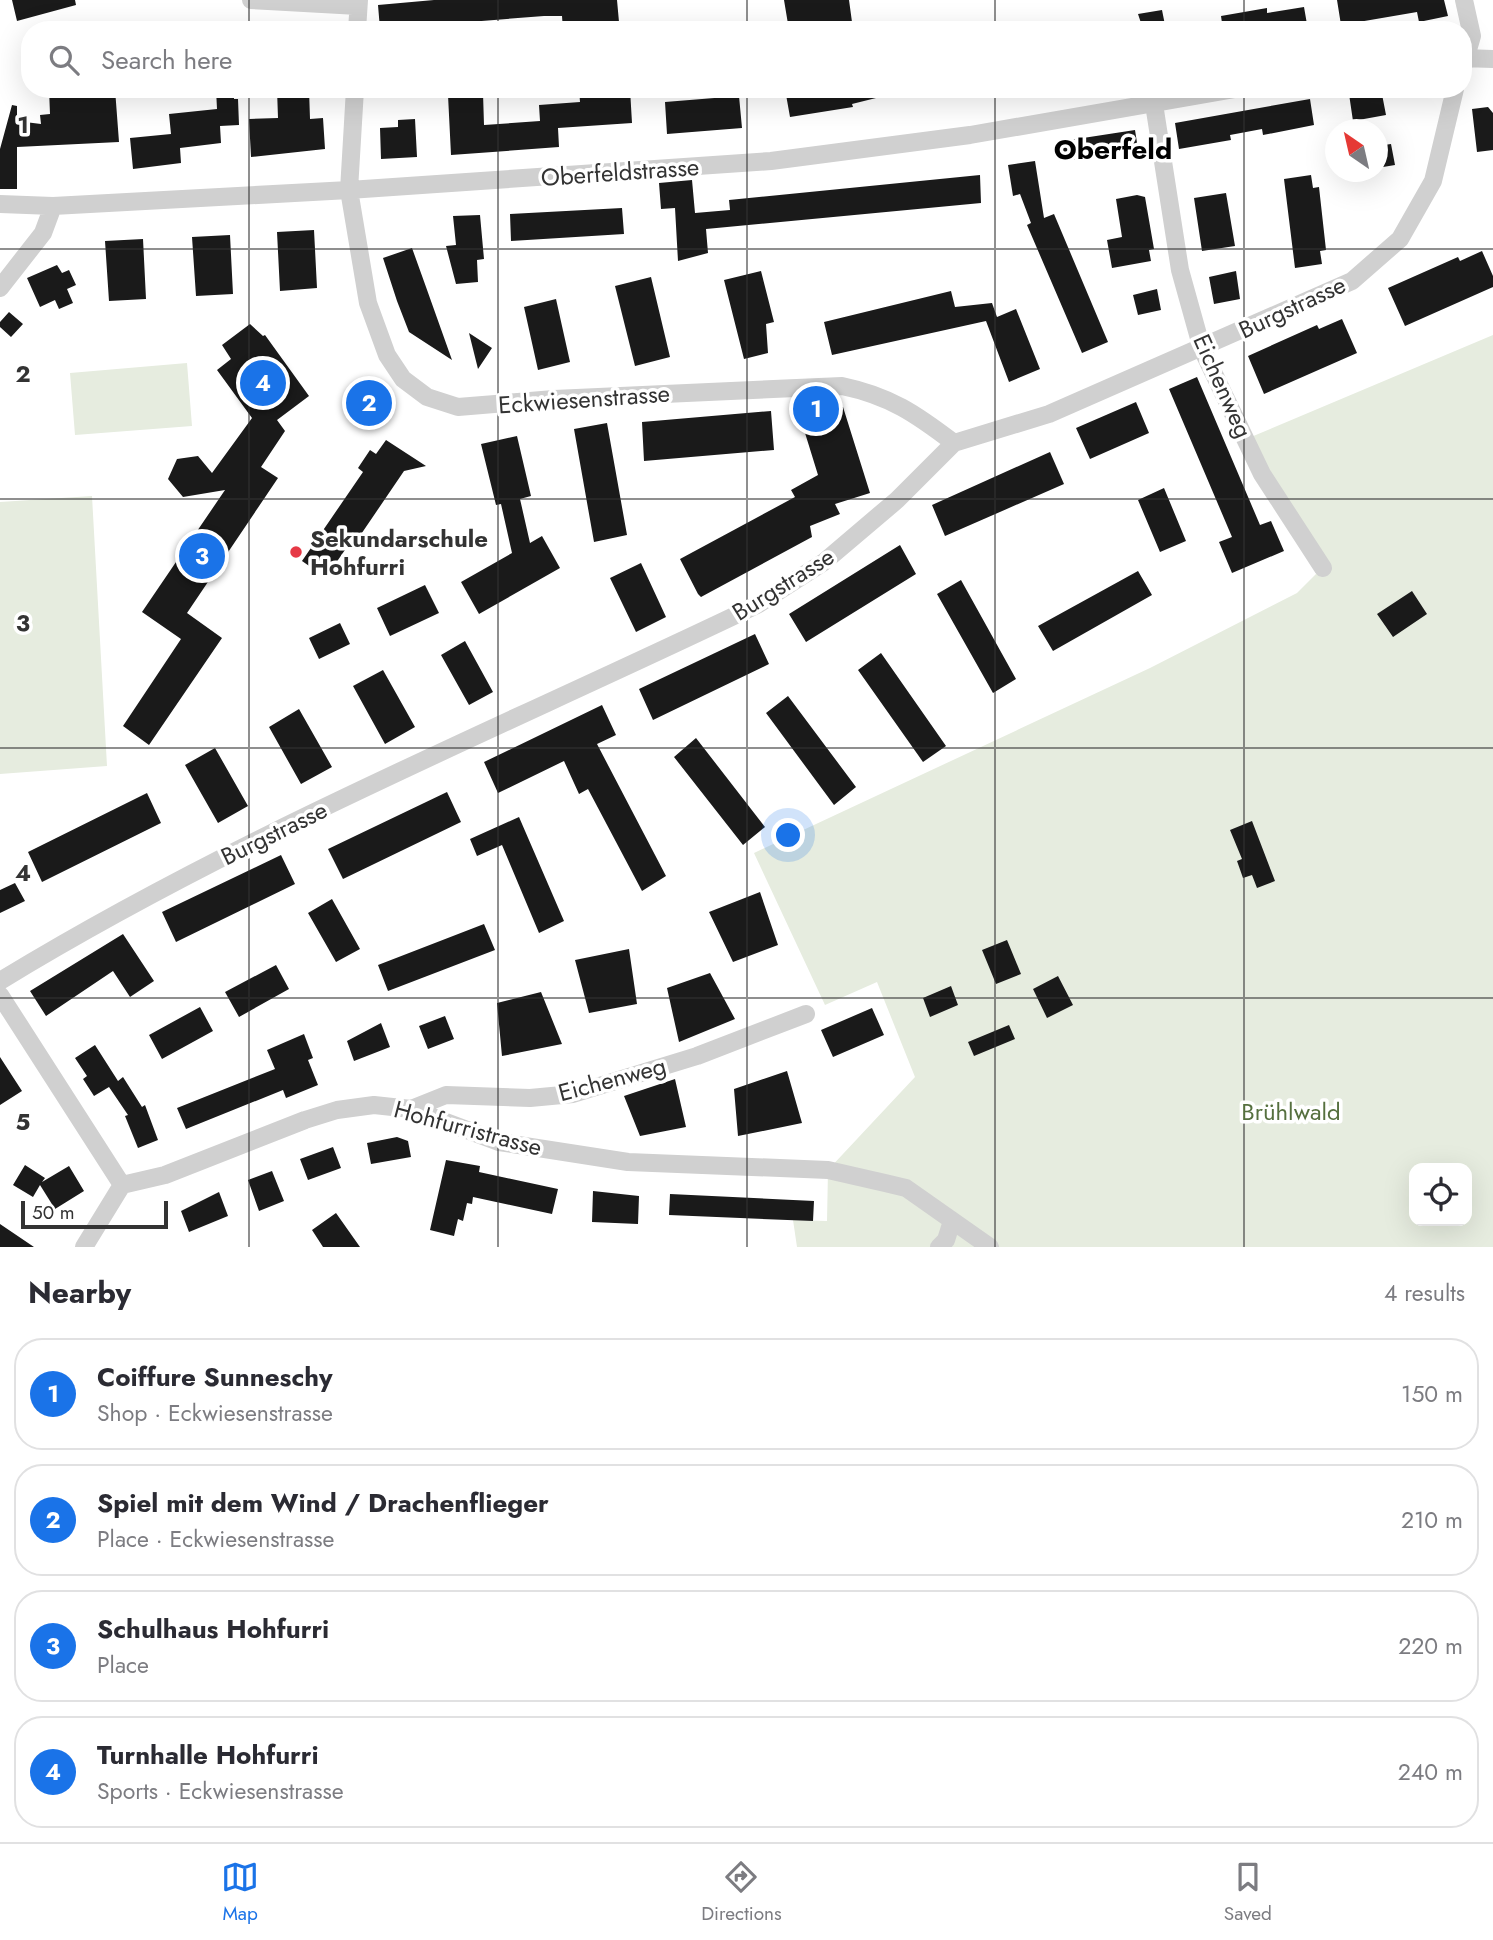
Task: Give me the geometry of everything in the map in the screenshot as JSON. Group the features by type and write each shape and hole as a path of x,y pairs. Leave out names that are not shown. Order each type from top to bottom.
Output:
{"street":[{"path":"251,0 358,3 357,21"},
{"path":"1464,0 1469,21"},
{"path":"1472,60 1493,59"},
{"name":"Eckwiesenstrasse","path":"354,98 349,190 368,303 387,355 403,379 427,397 458,407 554,399 842,386 877,393 922,418 954,443"},
{"name":"Oberfeldstrasse","path":"0,204 53,206 349,190 771,161 906,145 1186,98"},
{"name":"Burgstrasse","path":"0,981 144,896 302,818 757,605 824,562 897,500 954,443 1049,414 1352,281 1400,239 1433,181 1453,98"},
{"name":"Eichenweg","path":"1154,104 1180,270 1202,349 1262,474 1323,568"},
{"path":"0,288 43,233 53,206"},
{"path":"0,995 122,1185 83,1247"},
{"name":"Eichenweg","path":"411,1109 446,1095 530,1098 573,1094 697,1056 806,1014"},
{"name":"Hohfurristrasse","path":"122,1185 165,1175 337,1110 374,1105 411,1109 499,1142 628,1162 828,1170 906,1188 990,1247"},
{"path":"939,1247 946,1240 952,1221"}],"green space":[{"name":"Brühlwald","path":"1493,335 1493,1247 797,1247 793,1220 827,1221 828,1170 915,1077 877,982 825,1005 754,853 1150,668 1297,593 1323,567 1251,437"},
{"path":"187,363 192,426 75,435 70,373"},
{"path":"92,496 107,766 0,774 0,502"}],"building":[{"path":"12,0 75,0 76,5 17,21"},
{"path":"434,0 617,0 619,21 562,21 562,16 544,16 481,21 379,21 378,5"},
{"path":"784,0 849,0 852,21 788,21"},
{"path":"1337,0 1444,0 1448,16 1419,21 1417,12 1364,21 1340,21"},
{"path":"1304,7 1306,21 1222,21 1221,16 1267,8 1267,13"},
{"path":"1162,10 1164,21 1140,21 1138,14"},
{"path":"49,98 116,98 119,142 17,147 17,189 0,189 0,149 12,105 17,106 17,121 41,124 40,115 50,114"},
{"path":"216,98 238,99 239,125 220,126 221,143 180,148 181,163 133,169 130,138 171,134 169,114 217,109"},
{"path":"277,98 309,98 310,119 323,118 325,149 251,157 249,119 278,118"},
{"path":"448,98 483,98 484,125 540,121 539,105 580,102 580,98 631,98 632,123 558,128 559,147 451,155"},
{"path":"739,98 742,128 667,134 665,102"},
{"path":"787,98 876,98 852,104 853,107 790,117"},
{"path":"1350,98 1383,98 1386,115 1353,119"},
{"path":"1310,99 1314,125 1263,135 1262,129 1230,135 1231,140 1179,149 1175,123"},
{"path":"1488,107 1493,113 1493,150 1477,152 1472,109"},
{"path":"415,119 417,157 381,159 380,128 398,127 398,120"},
{"path":"1135,130 1138,149 1060,162 1057,142"},
{"path":"1388,144 1391,144 1395,165 1388,166"},
{"path":"1035,161 1044,218 1054,214 1108,342 1082,353 1027,225 1031,223 1020,194 1013,196 1008,165"},
{"path":"980,175 981,203 706,229 708,253 678,261 675,208 661,209 659,183 692,180 695,213 730,210 729,200"},
{"path":"1311,175 1313,188 1319,187 1326,250 1320,251 1322,264 1295,268 1284,179"},
{"path":"1226,193 1235,246 1202,251 1194,198"},
{"path":"1137,195 1145,197 1154,249 1149,250 1151,261 1112,268 1107,240 1122,237 1116,199"},
{"path":"622,208 624,234 511,241 510,214"},
{"path":"480,215 484,259 477,260 478,282 456,284 446,246 456,245 453,216"},
{"path":"314,230 317,288 280,291 277,232"},
{"path":"230,235 233,294 196,296 192,237"},
{"path":"143,239 146,299 109,301 105,241"},
{"path":"412,248 452,360 409,332 397,301 383,258"},
{"path":"1482,251 1493,276 1493,287 1405,326 1388,288 1458,257 1460,261"},
{"path":"57,265 62,273 69,270 76,285 67,289 73,303 59,309 55,300 40,307 27,278"},
{"path":"761,271 774,322 766,324 768,353 744,359 724,280"},
{"path":"1236,271 1240,299 1214,304 1209,277"},
{"path":"651,277 670,357 635,366 615,286"},
{"path":"1157,289 1161,310 1138,315 1133,295"},
{"path":"951,291 955,307 992,303 997,317 1016,309 1040,369 1009,382 986,321 832,355 824,322"},
{"path":"556,299 570,362 538,370 524,307"},
{"path":"9,312 23,324 11,337 0,327 0,322"},
{"path":"1342,319 1357,353 1264,394 1248,356 1317,325 1319,329"},
{"path":"250,324 265,335 309,396 277,420 285,431 261,467 278,478 187,613 222,638 149,745 123,726 181,639 142,612 225,490 183,497 168,479 177,459 198,456 212,473 252,418 217,370 231,359 222,345"},
{"path":"469,333 492,348 478,369"},
{"path":"1197,377 1260,525 1271,521 1284,551 1232,573 1219,542 1232,537 1169,389"},
{"path":"1136,402 1149,433 1090,459 1076,428"},
{"path":"843,407 870,493 835,504 840,514 810,526 812,537 701,597 680,559 795,497 791,490 818,475 801,420"},
{"path":"771,411 774,450 644,461 642,422"},
{"path":"607,423 627,535 594,542 574,429"},
{"path":"517,436 531,496 520,499 530,543 542,536 560,568 479,614 461,582 512,553 501,504 496,505 481,444"},
{"path":"386,440 426,466 404,471 351,549 347,547 329,573 318,566 315,570 302,561 363,472 358,468 370,450 376,454"},
{"path":"1050,452 1064,484 945,536 932,505"},
{"path":"1164,488 1186,541 1160,552 1138,500"},
{"path":"900,545 916,574 806,642 789,614"},
{"path":"641,563 666,617 636,632 610,578"},
{"path":"1138,571 1152,595 1053,651 1038,626"},
{"path":"961,580 1016,679 993,693 937,594"},
{"path":"425,585 439,613 390,636 377,608"},
{"path":"1412,591 1427,614 1393,637 1377,614"},
{"path":"340,623 350,644 319,659 309,638"},
{"path":"755,634 769,664 653,720 639,689"},
{"path":"465,641 493,692 469,705 441,655"},
{"path":"881,653 946,746 923,762 858,670"},
{"path":"383,670 415,727 385,744 353,686"},
{"path":"788,696 856,787 834,805 766,713"},
{"path":"602,705 616,735 597,744 666,876 642,891 588,789 579,794 564,761 498,793 484,762"},
{"path":"299,709 332,767 301,784 269,727"},
{"path":"696,738 765,827 743,845 674,757"},
{"path":"215,748 248,806 218,823 185,765"},
{"path":"447,792 461,822 343,879 328,849"},
{"path":"147,793 161,823 42,882 28,852"},
{"path":"519,817 564,921 539,933 502,845 477,856 470,839"},
{"path":"1252,821 1275,881 1257,888 1252,875 1243,878 1237,861 1242,859 1230,830"},
{"path":"281,855 295,884 176,942 162,912"},
{"path":"15,883 25,901 0,913 0,890"},
{"path":"760,892 778,945 733,962 709,912"},
{"path":"332,899 360,949 336,962 308,913"},
{"path":"484,924 495,950 388,991 378,965"},
{"path":"123,934 154,981 130,997 113,971 46,1016 30,991"},
{"path":"1007,940 1021,974 996,984 982,950"},
{"path":"629,949 637,1004 589,1013 575,960"},
{"path":"276,965 289,989 239,1017 225,992"},
{"path":"710,973 735,1019 679,1042 667,988"},
{"path":"1058,976 1073,1005 1047,1018 1033,989"},
{"path":"951,986 958,1005 930,1017 923,998"},
{"path":"541,992 562,1044 502,1056 497,1003"},
{"path":"200,1007 213,1031 162,1059 149,1035"},
{"path":"872,1008 884,1035 833,1057 821,1030"},
{"path":"445,1016 454,1039 428,1049 419,1026"},
{"path":"381,1023 390,1047 354,1061 347,1041"},
{"path":"1009,1025 1015,1039 974,1056 968,1042"},
{"path":"304,1034 313,1058 308,1060 318,1085 286,1098 283,1090 186,1129 177,1108 275,1069 267,1050"},
{"path":"95,1045 118,1081 123,1077 142,1107 145,1105 158,1140 138,1148 125,1116 128,1115 109,1087 94,1096 83,1079 87,1076 75,1058"},
{"path":"0,1057 22,1091 0,1105"},
{"path":"787,1071 802,1123 738,1136 734,1089"},
{"path":"675,1079 686,1127 640,1136 624,1096"},
{"path":"397,1137 408,1141 411,1157 371,1164 367,1143"},
{"path":"333,1147 341,1168 308,1180 300,1159"},
{"path":"446,1160 480,1166 479,1172 558,1189 552,1214 473,1197 472,1204 467,1203 463,1221 458,1219 454,1236 430,1230"},
{"path":"25,1165 45,1178 42,1182 69,1166 84,1191 55,1209 40,1185 33,1197 13,1185"},
{"path":"272,1171 284,1201 259,1211 248,1180"},
{"path":"593,1191 639,1196 638,1224 592,1222"},
{"path":"219,1192 228,1216 189,1232 181,1211"},
{"path":"670,1194 814,1201 813,1221 669,1215"},
{"path":"336,1213 360,1247 323,1247 312,1230"},
{"path":"0,1224 34,1247 0,1247"}],"place":[{"name":"Turnhalle Hohfurri","path":"263,383"},
{"name":"Spiel mit dem Wind / Drachenflieger","path":"369,403"},
{"name":"Coiffure Sunneschy","path":"816,409"},
{"name":"Sekundarschule Hohfurri","path":"296,552"},
{"name":"Schulhaus Hohfurri","path":"202,556"}],"district":[{"name":"Oberfeld","path":"1113,149"}]}
